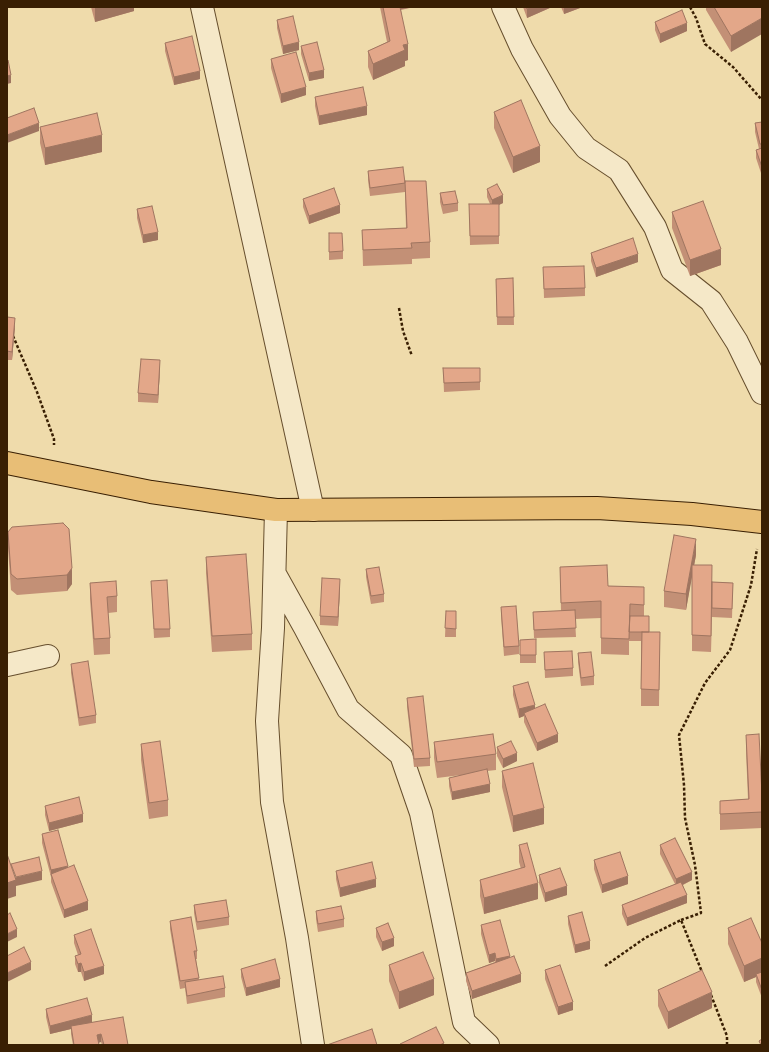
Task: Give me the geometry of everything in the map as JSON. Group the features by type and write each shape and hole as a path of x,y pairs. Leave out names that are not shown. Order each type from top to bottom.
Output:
{"highway":[{"path":"7,463 151,492 276,510 597,508 692,514 762,522"}],"street":[{"path":"202,7 313,510"},
{"path":"503,7 522,49 560,116 586,148 619,170 655,227 672,270 711,300 737,342 762,393"},
{"path":"276,510 273,628 267,721 272,802 297,938 313,1045"},
{"path":"274,573 348,709 401,755 421,813 464,1022 488,1045"},
{"path":"7,665 48,656"}],"path":[{"path":"690,7 696,18 705,44 734,68 762,100"},
{"path":"399,308 403,331 412,356"},
{"path":"12,335 37,392 54,439 56,473"},
{"path":"604,966 645,938 681,920 701,913 685,818 684,785 679,734 705,683 730,650 751,584 762,522"},
{"path":"681,920 704,978"},
{"path":"710,992 727,1036 727,1045"}],"building":[{"path":"383,7 400,7 408,44 403,45 405,50 373,64 368,51 390,41"},
{"path":"714,7 762,7 762,18 731,36"},
{"path":"682,10 687,23 660,34 655,22"},
{"path":"293,16 299,42 283,46 277,20"},
{"path":"192,36 200,71 174,77 165,43"},
{"path":"317,42 324,70 309,73 301,46"},
{"path":"296,52 306,87 281,94 271,59"},
{"path":"7,60 11,75 7,76"},
{"path":"363,87 367,106 319,116 315,97"},
{"path":"521,100 540,146 513,157 494,112"},
{"path":"34,108 39,123 7,135 7,118"},
{"path":"97,113 102,135 45,148 40,127"},
{"path":"762,122 762,144 760,144 755,123"},
{"path":"762,148 762,167 756,150"},
{"path":"403,167 405,183 370,188 368,171"},
{"path":"405,181 426,181 430,242 411,243 412,248 363,250 362,230 407,228"},
{"path":"497,184 503,195 492,200 487,189"},
{"path":"334,188 340,205 309,216 303,199"},
{"path":"455,191 458,203 443,205 440,193"},
{"path":"703,201 721,249 690,260 672,212"},
{"path":"469,204 499,204 499,236 470,236"},
{"path":"152,206 158,232 143,235 137,209"},
{"path":"329,233 342,233 343,251 329,252"},
{"path":"633,238 638,254 596,268 591,253"},
{"path":"584,266 585,288 544,289 543,267"},
{"path":"513,278 514,317 497,317 496,279"},
{"path":"7,317 15,318 12,352 7,351"},
{"path":"141,359 160,360 158,395 138,393"},
{"path":"443,368 480,368 480,382 444,383"},
{"path":"63,523 69,529 72,568 67,575 17,579 11,574 8,532 12,527"},
{"path":"674,535 696,539 686,594 664,591"},
{"path":"246,554 252,634 212,636 206,557"},
{"path":"607,565 608,586 644,587 644,605 630,604 629,639 601,638 601,601 561,603 560,567"},
{"path":"692,565 712,565 711,636 692,635"},
{"path":"379,567 384,594 371,596 366,569"},
{"path":"322,578 340,579 338,617 320,616"},
{"path":"167,580 170,629 154,629 151,581"},
{"path":"116,581 117,596 107,597 110,638 94,639 90,583"},
{"path":"712,582 733,583 732,609 712,608"},
{"path":"516,606 519,646 504,647 501,607"},
{"path":"575,610 576,628 534,630 533,612"},
{"path":"446,611 456,611 456,629 445,628"},
{"path":"630,616 649,616 649,632 629,632"},
{"path":"642,632 660,632 659,690 641,689"},
{"path":"536,639 536,655 520,655 520,640"},
{"path":"572,651 573,668 545,670 544,652"},
{"path":"591,652 594,676 581,678 578,653"},
{"path":"88,661 96,715 79,718 71,664"},
{"path":"528,682 535,705 519,709 513,686"},
{"path":"423,696 430,758 414,759 407,698"},
{"path":"545,704 558,734 537,743 524,713"},
{"path":"493,734 496,754 437,762 434,742"},
{"path":"759,734 762,812 720,814 720,801 749,799 746,735"},
{"path":"160,741 168,800 149,803 141,744"},
{"path":"511,741 517,753 503,759 497,747"},
{"path":"533,763 544,808 513,816 502,771"},
{"path":"487,769 490,784 452,792 449,778"},
{"path":"79,797 83,814 49,823 45,806"},
{"path":"58,830 68,866 51,870 42,834"},
{"path":"675,838 692,872 676,879 660,845"},
{"path":"527,843 538,883 484,898 480,880 525,867 519,845"},
{"path":"620,852 628,876 602,885 594,860"},
{"path":"7,854 16,880 7,883"},
{"path":"39,857 42,871 16,877 11,864"},
{"path":"372,862 376,879 340,888 336,871"},
{"path":"74,865 88,901 64,910 51,874"},
{"path":"560,868 567,886 545,893 539,875"},
{"path":"681,882 687,895 627,918 622,905"},
{"path":"226,900 229,917 197,922 194,905"},
{"path":"341,906 344,919 318,924 316,911"},
{"path":"582,912 590,941 575,945 568,916"},
{"path":"10,913 17,929 7,934 7,915"},
{"path":"191,917 197,951 194,951 199,978 180,981 170,921"},
{"path":"751,918 762,943 762,958 744,966 728,928"},
{"path":"500,920 510,956 496,959 495,953 489,955 481,925"},
{"path":"388,923 394,938 382,942 376,928"},
{"path":"91,929 104,966 84,972 81,963 78,964 75,956 81,954 74,935"},
{"path":"24,947 31,962 7,973 7,956"},
{"path":"423,952 434,979 399,992 389,965"},
{"path":"514,956 521,974 472,991 466,973"},
{"path":"275,959 280,979 246,988 241,969"},
{"path":"560,965 573,1002 558,1007 545,970"},
{"path":"702,970 712,992 668,1012 658,990"},
{"path":"762,972 762,990 756,974"},
{"path":"223,976 225,988 187,996 185,982"},
{"path":"87,998 92,1015 50,1026 46,1009"},
{"path":"123,1017 128,1045 104,1045 101,1034 97,1035 99,1045 74,1045 71,1026"},
{"path":"436,1027 444,1043 440,1045 400,1045 400,1044"},
{"path":"372,1029 377,1045 327,1045"},
{"path":"762,1039 762,1045 761,1045 759,1041"}]}
